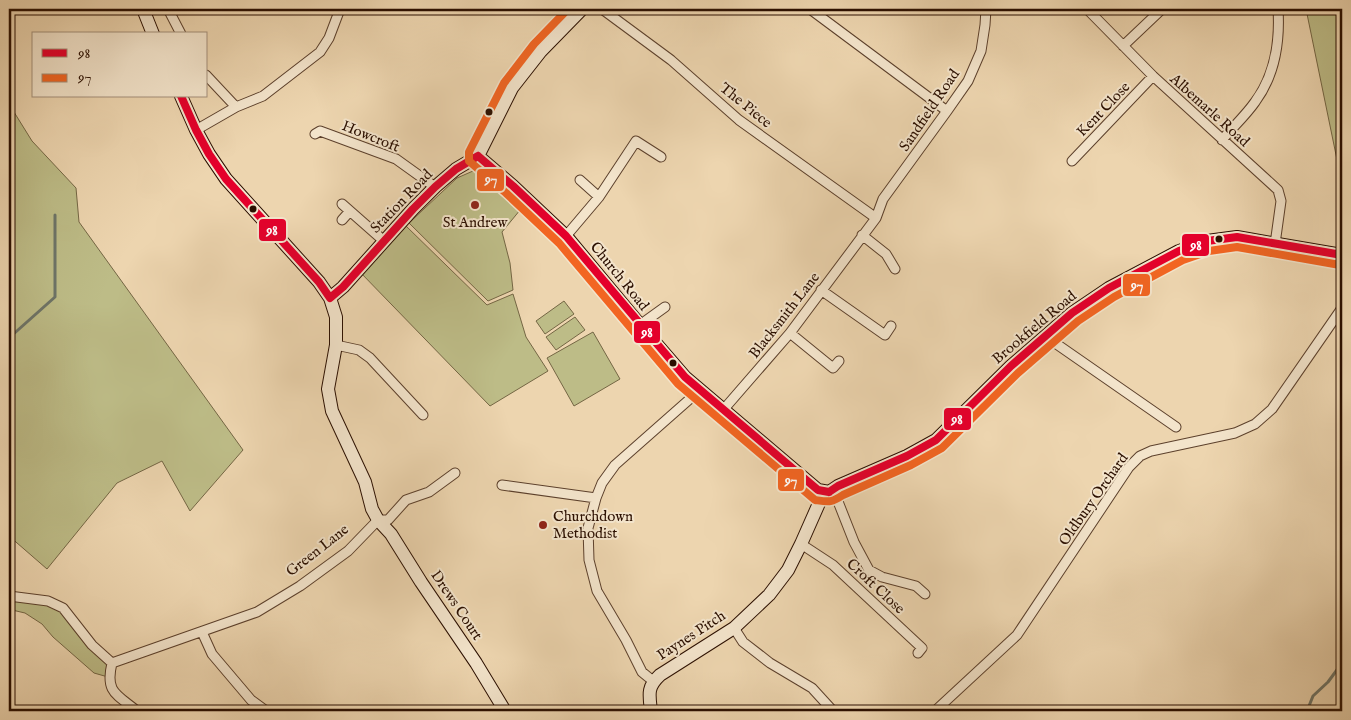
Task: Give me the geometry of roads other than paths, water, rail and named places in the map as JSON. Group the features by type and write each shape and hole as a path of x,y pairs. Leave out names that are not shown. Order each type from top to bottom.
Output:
{"street":[{"path":"143,9 152,32"},
{"path":"168,9 180,32"},
{"path":"196,130 236,107 263,96 320,52 329,38 340,9"},
{"path":"478,156 512,88 541,51 582,9"},
{"name":"The Piece","path":"602,9 671,60 739,120 876,218"},
{"path":"810,9 948,111"},
{"name":"Sandfield Road","path":"876,218 884,199 968,81 981,51 986,9"},
{"name":"Albemarle Road","path":"1087,9 1153,76 1278,190 1281,201 1275,244"},
{"path":"1123,46 1162,9"},
{"path":"1222,140 1256,101 1268,77 1277,52 1278,9"},
{"name":"Kent Close","path":"1072,161 1153,76"},
{"path":"208,77 236,107"},
{"path":"182,98 209,154 226,179 319,282 330,298 336,317 336,345 328,389 332,411 365,482 372,509 378,520"},
{"name":"Howcroft","path":"319,129 396,159 435,187"},
{"path":"566,236 599,197 636,141 661,157"},
{"name":"Station Road","path":"330,298 343,287 435,187 456,170 478,156"},
{"name":"Church Road","path":"478,156 566,236 685,377 818,490 829,492"},
{"path":"580,180 599,197"},
{"path":"342,204 384,241"},
{"path":"342,220 350,211"},
{"name":"Blacksmith Lane","path":"724,409 790,333 876,218"},
{"path":"862,235 886,254 895,269"},
{"name":"Brookfield Road","path":"829,492 838,486 907,456 936,440 1011,366 1072,313 1110,288 1179,251 1207,241 1237,237 1342,255"},
{"path":"821,290 882,337 891,326"},
{"path":"640,325 665,307"},
{"name":"Oldbury Orchard","path":"935,711 1017,635 1129,467 1140,456 1151,450 1236,433 1254,424 1272,409 1342,308"},
{"path":"790,333 836,365 827,376"},
{"path":"1044,336 1176,427"},
{"path":"336,345 359,350 364,354 423,415"},
{"path":"653,681 642,672 626,640 597,591 589,560 588,528 602,483 615,465 700,390"},
{"name":"Green Lane","path":"112,663 257,612 300,586 348,551 378,520 388,520 406,500 429,492 455,473"},
{"path":"502,485 596,498"},
{"path":"829,492 838,499 854,542 869,570 882,577 918,582 925,594"},
{"name":"Paynes Pitch","path":"651,711 648,692 653,681 660,674 734,628 769,595 788,570 802,544 820,501 829,492"},
{"name":"Drews Court","path":"378,520 391,534 421,582 476,662 505,711"},
{"name":"Croft Close","path":"802,544 833,564 922,648 918,653"},
{"path":"9,596 48,601 63,608 92,645 112,663 108,677 113,691 137,711"},
{"path":"734,628 743,642 770,664 812,688 833,711"},
{"path":"202,632 212,654 251,700 266,711"}],"waterway":[{"path":"9,338 55,297 55,215"},
{"path":"1307,711 1313,696 1328,682 1342,663"}],"place":[{"name":"St Andrew","path":"475,205"},
{"name":"Churchdown Methodist","path":"543,525"}]}
